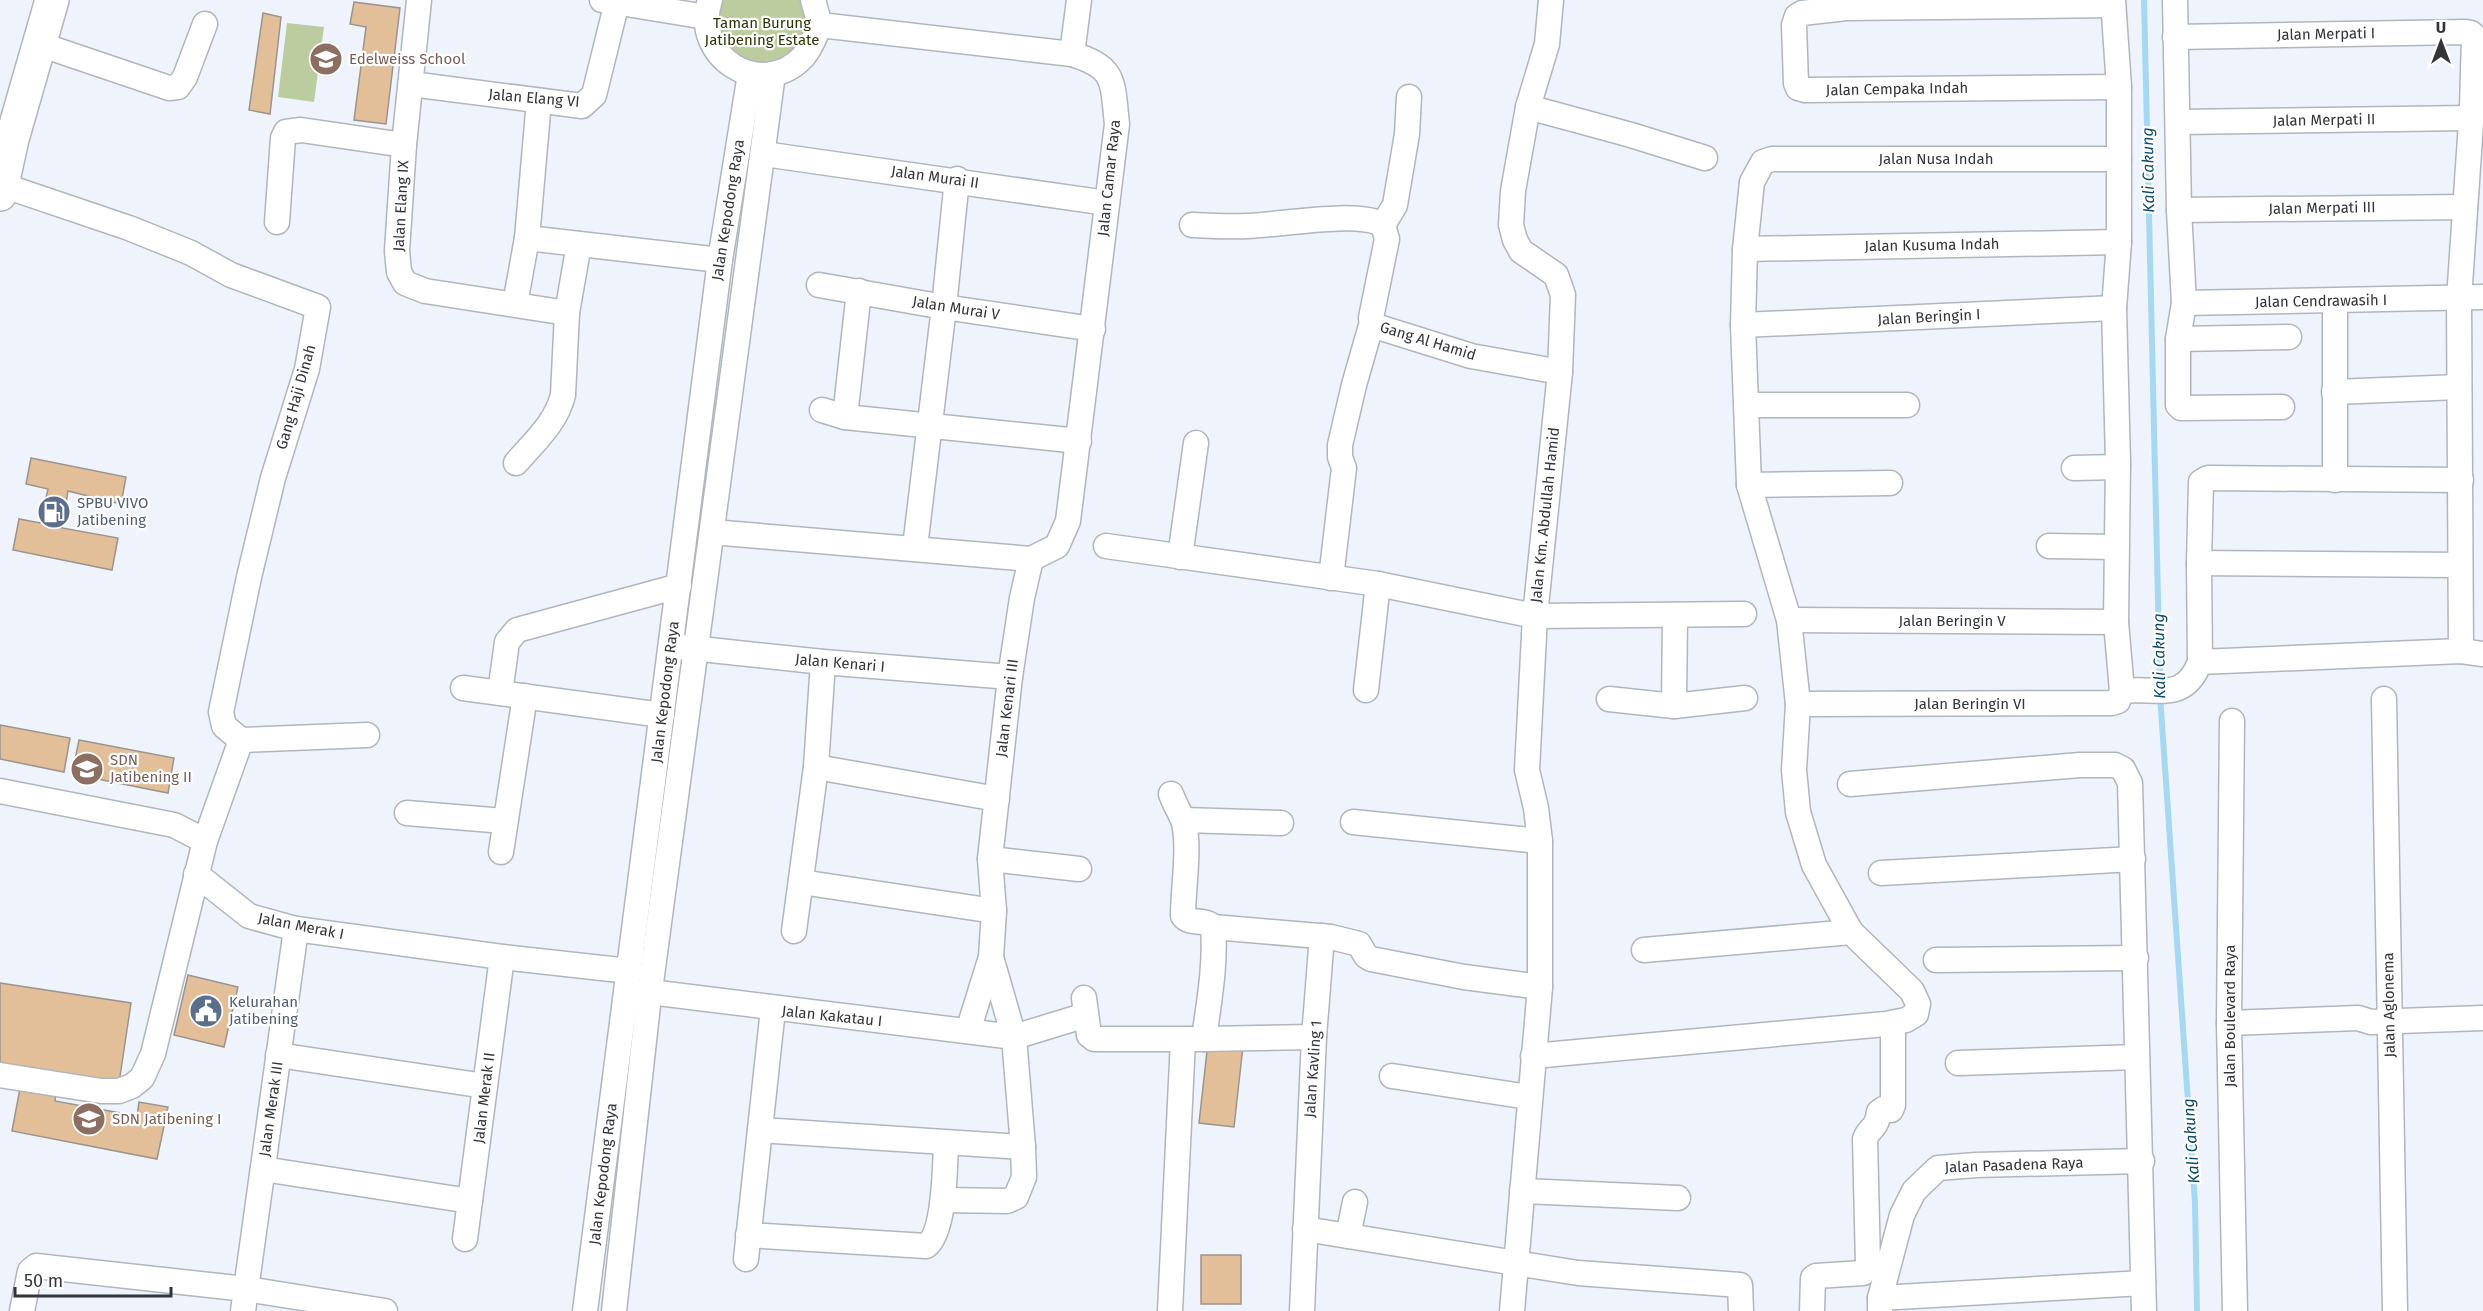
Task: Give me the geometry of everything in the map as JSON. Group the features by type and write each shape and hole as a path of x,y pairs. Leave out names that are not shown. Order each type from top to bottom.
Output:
{"street":[{"path":"1,189 12,139 52,0"},
{"name":"Jalan Elang IX","path":"418,0 404,145 397,251 399,272 405,282 425,291 567,313"},
{"path":"610,1 708,8 707,30 718,53 732,66 762,74 789,68 803,57 820,25 813,0"},
{"path":"1072,54 1079,0"},
{"name":"Jalan Km. Abdullah Hamid","path":"1512,1311 1540,987 1540,841 1536,808 1527,770 1535,616 1560,372 1563,295 1556,275 1521,251 1511,225 1513,191 1528,107 1547,44 1551,0"},
{"path":"2175,0 2179,210 2184,303 2178,334 2178,405 2181,408 2282,407"},
{"name":"Jalan Elang VI","path":"411,84 582,106 594,95 610,1"},
{"path":"2113,2 2119,87 2119,242 2114,308 2118,467 2116,622 2128,690 2179,690 2194,676 2200,662 2199,491 2201,482 2208,478 2461,480"},
{"name":"Jalan Cempaka Indah","path":"2113,2 1846,8 1802,13 1797,16 1794,40 1798,88 1805,90 2119,87"},
{"path":"39,44 169,88 178,87 205,24"},
{"name":"Jalan Camar Raya","path":"820,25 1072,54 1095,61 1110,75 1117,124 1068,521 1057,546 1031,559"},
{"name":"Jalan Merpati I","path":"2175,37 2471,33 2474,36 2475,111"},
{"name":"Jalan Kepodong Raya","path":"638,961 697,649 764,154 762,74"},
{"name":"Jalan Kepodong Raya","path":"614,1311 641,1000 638,961 670,646 720,260 762,74"},
{"path":"1192,225 1245,227 1351,218 1369,219 1383,225 1395,205 1407,134 1409,97"},
{"path":"515,304 528,238 538,101"},
{"path":"1528,107 1705,158"},
{"path":"2200,662 2472,653 2460,565 2459,299 2465,207 2475,111"},
{"name":"Jalan Merpati II","path":"2178,122 2475,111"},
{"path":"277,222 283,138 286,132 301,130 404,145"},
{"name":"Jalan Murai II","path":"764,154 957,179 1107,202"},
{"name":"Jalan Nusa Indah","path":"1745,249 1752,182 1763,162 1772,159 2119,159"},
{"path":"915,547 957,179"},
{"name":"Gang Haji Dinah","path":"1,189 129,228 191,253 231,275 318,307 307,369 273,478 254,555 221,712 224,726 242,740"},
{"name":"Jalan Merpati III","path":"2179,210 2465,207"},
{"name":"Gang Al Hamid","path":"1383,225 1386,239 1372,322 1380,328 1471,356 1560,372"},
{"path":"528,238 720,260"},
{"name":"Jalan Kusuma Indah","path":"1745,249 2119,242"},
{"path":"516,463 550,425 560,407 563,395 567,313 579,244"},
{"path":"1533,1056 1893,1023 1906,1020 1916,1014 1918,1004 1912,991 1851,932 1814,865 1798,812 1794,770 1798,704 1789,620 1749,484 1743,325 1745,249"},
{"name":"Jalan Murai V","path":"819,285 944,307 1093,329"},
{"path":"844,417 859,291"},
{"name":"Jalan Cendrawasih I","path":"2184,303 2483,297"},
{"path":"2335,301 2335,480"},
{"name":"Jalan Beringin I","path":"1743,325 2114,308"},
{"path":"1331,578 1344,468 1340,457 1340,445 1372,322"},
{"path":"2178,334 2289,337"},
{"path":"2334,393 2459,387"},
{"path":"1747,405 1907,405"},
{"path":"822,410 844,417 1079,441"},
{"path":"1179,557 1196,443"},
{"path":"2074,468 2118,467"},
{"path":"1749,484 1890,483"},
{"path":"712,532 915,547 1031,559"},
{"path":"1106,546 1378,584 1535,616 1744,614"},
{"path":"2049,546 2116,547"},
{"name":"Jalan Kenari III","path":"968,1031 991,957 994,911 990,859 1010,677 1022,598 1031,559"},
{"path":"2199,563 2460,565"},
{"path":"1366,690 1378,584"},
{"path":"500,693 507,642 518,630 679,586"},
{"path":"1674,706 1675,616"},
{"name":"Jalan Beringin V","path":"1789,620 2116,622"},
{"name":"Jalan Kenari I","path":"670,646 824,662 1010,677"},
{"path":"794,931 816,767 824,662"},
{"path":"463,688 662,715"},
{"name":"Jalan Beringin VI","path":"1798,704 2112,703 2118,701 2128,690"},
{"path":"501,852 525,696"},
{"path":"1609,699 1674,706 1745,698"},
{"name":"Jalan Aglonema","path":"2384,699 2380,1022 2394,1311"},
{"name":"Jalan Boulevard Raya","path":"2232,721 2229,1029 2235,1311"},
{"path":"0,1075 101,1091 119,1091 132,1086 142,1078 153,1054 205,841 242,740 367,735"},
{"path":"1850,784 2080,765 2115,765 2123,769 2130,783 2133,859 2136,1057 2142,1161 2144,1311"},
{"path":"816,767 997,799"},
{"path":"0,790 174,825 205,841"},
{"path":"1170,1311 1194,1039 1212,990 1215,954 1213,927 1209,922 1188,920 1183,916 1186,837 1184,820 1177,811 1171,794"},
{"path":"407,813 504,821"},
{"path":"1184,820 1281,824"},
{"path":"1353,822 1540,841"},
{"path":"990,859 1079,869"},
{"path":"1881,873 2133,859"},
{"name":"Jalan Merak I","path":"196,874 249,916 296,929 502,957 638,961"},
{"path":"801,882 994,911"},
{"path":"1213,927 1322,936 1359,944 1366,956 1371,959 1464,977 1540,987"},
{"name":"Jalan Merak III","path":"244,1300 296,929"},
{"path":"1644,950 1851,932"},
{"name":"Jalan Kavling 1","path":"1302,1311 1314,1037 1322,936"},
{"name":"Jalan Merak II","path":"465,1239 502,957"},
{"name":"Jalan Kenari III","path":"943,1200 1007,1201 1016,1197 1024,1177 1014,1037 991,957"},
{"path":"1936,960 2136,958"},
{"name":"Jalan Kepodong Raya","path":"585,1311 641,1000"},
{"name":"Jalan Kakatau I","path":"641,1000 773,1009 1014,1037"},
{"path":"773,1009 747,1247 926,1246 934,1238 943,1200 946,1143"},
{"path":"1014,1037 1086,1016 1094,1039 1101,1041 1314,1037"},
{"path":"2229,1029 2358,1018 2380,1022 2483,1018"},
{"path":"1812,1311 1813,1278 1863,1273 1868,1265 1865,1139 1877,1124 1879,1112 1883,1109 1891,1110 1893,1106 1893,1023"},
{"path":"278,1055 485,1086"},
{"path":"1958,1063 2136,1057"},
{"path":"1392,1076 1529,1097"},
{"path":"760,1130 1023,1147"},
{"name":"Jalan Pasadena Raya","path":"1880,1304 1902,1215 1914,1191 1938,1168 2142,1161"},
{"path":"262,1168 470,1201"},
{"path":"1522,1191 1678,1198"},
{"path":"1348,1236 1355,1202"},
{"path":"1305,1229 1578,1273 1740,1285 1741,1311"},
{"path":"22,1311 30,1271 36,1266 244,1300 385,1311"},
{"path":"1880,1304 2143,1283"}],"green space":[{"name":"Taman Burung Jatibening Estate","path":"721,0 803,0 807,17 805,32 793,50 774,61 760,63 746,60 734,54 719,31 718,16"},
{"path":"287,23 324,27 314,102 278,97"}],"building":[{"path":"354,2 400,8 386,124 354,120 366,27 350,24"},
{"path":"263,13 281,17 270,114 249,110"},
{"name":"SPBU VIVO Jatibening","path":"31,458 126,477 121,504 68,491 62,528 118,538 112,570 13,550 19,519 40,523 48,489 26,484"},
{"path":"0,725 70,738 64,772 0,759"},
{"path":"79,740 174,758 168,793 72,774"},
{"name":"Kelurahan Jatibening","path":"188,975 238,987 224,1047 174,1035"},
{"path":"0,983 131,1003 119,1083 0,1065"},
{"path":"1208,1042 1243,1046 1234,1127 1199,1123"},
{"name":"SDN Jatibening I","path":"21,1083 56,1089 55,1101 137,1116 139,1102 168,1107 157,1159 12,1131"},
{"path":"1201,1255 1241,1255 1241,1304 1201,1304"}],"waterway":[{"name":"Kali Cakung","path":"2144,0 2160,685"},
{"name":"Kali Cakung","path":"2160,695 2195,1203 2197,1311"}],"place":[{"name":"Edelweiss School","path":"326,59"},
{"name":"SPBU VIVO Jatibening","path":"54,512"},
{"name":"SDN Jatibening II","path":"87,769"},
{"name":"Kelurahan Jatibening","path":"206,1011"},
{"name":"SDN Jatibening I","path":"89,1119"}]}
